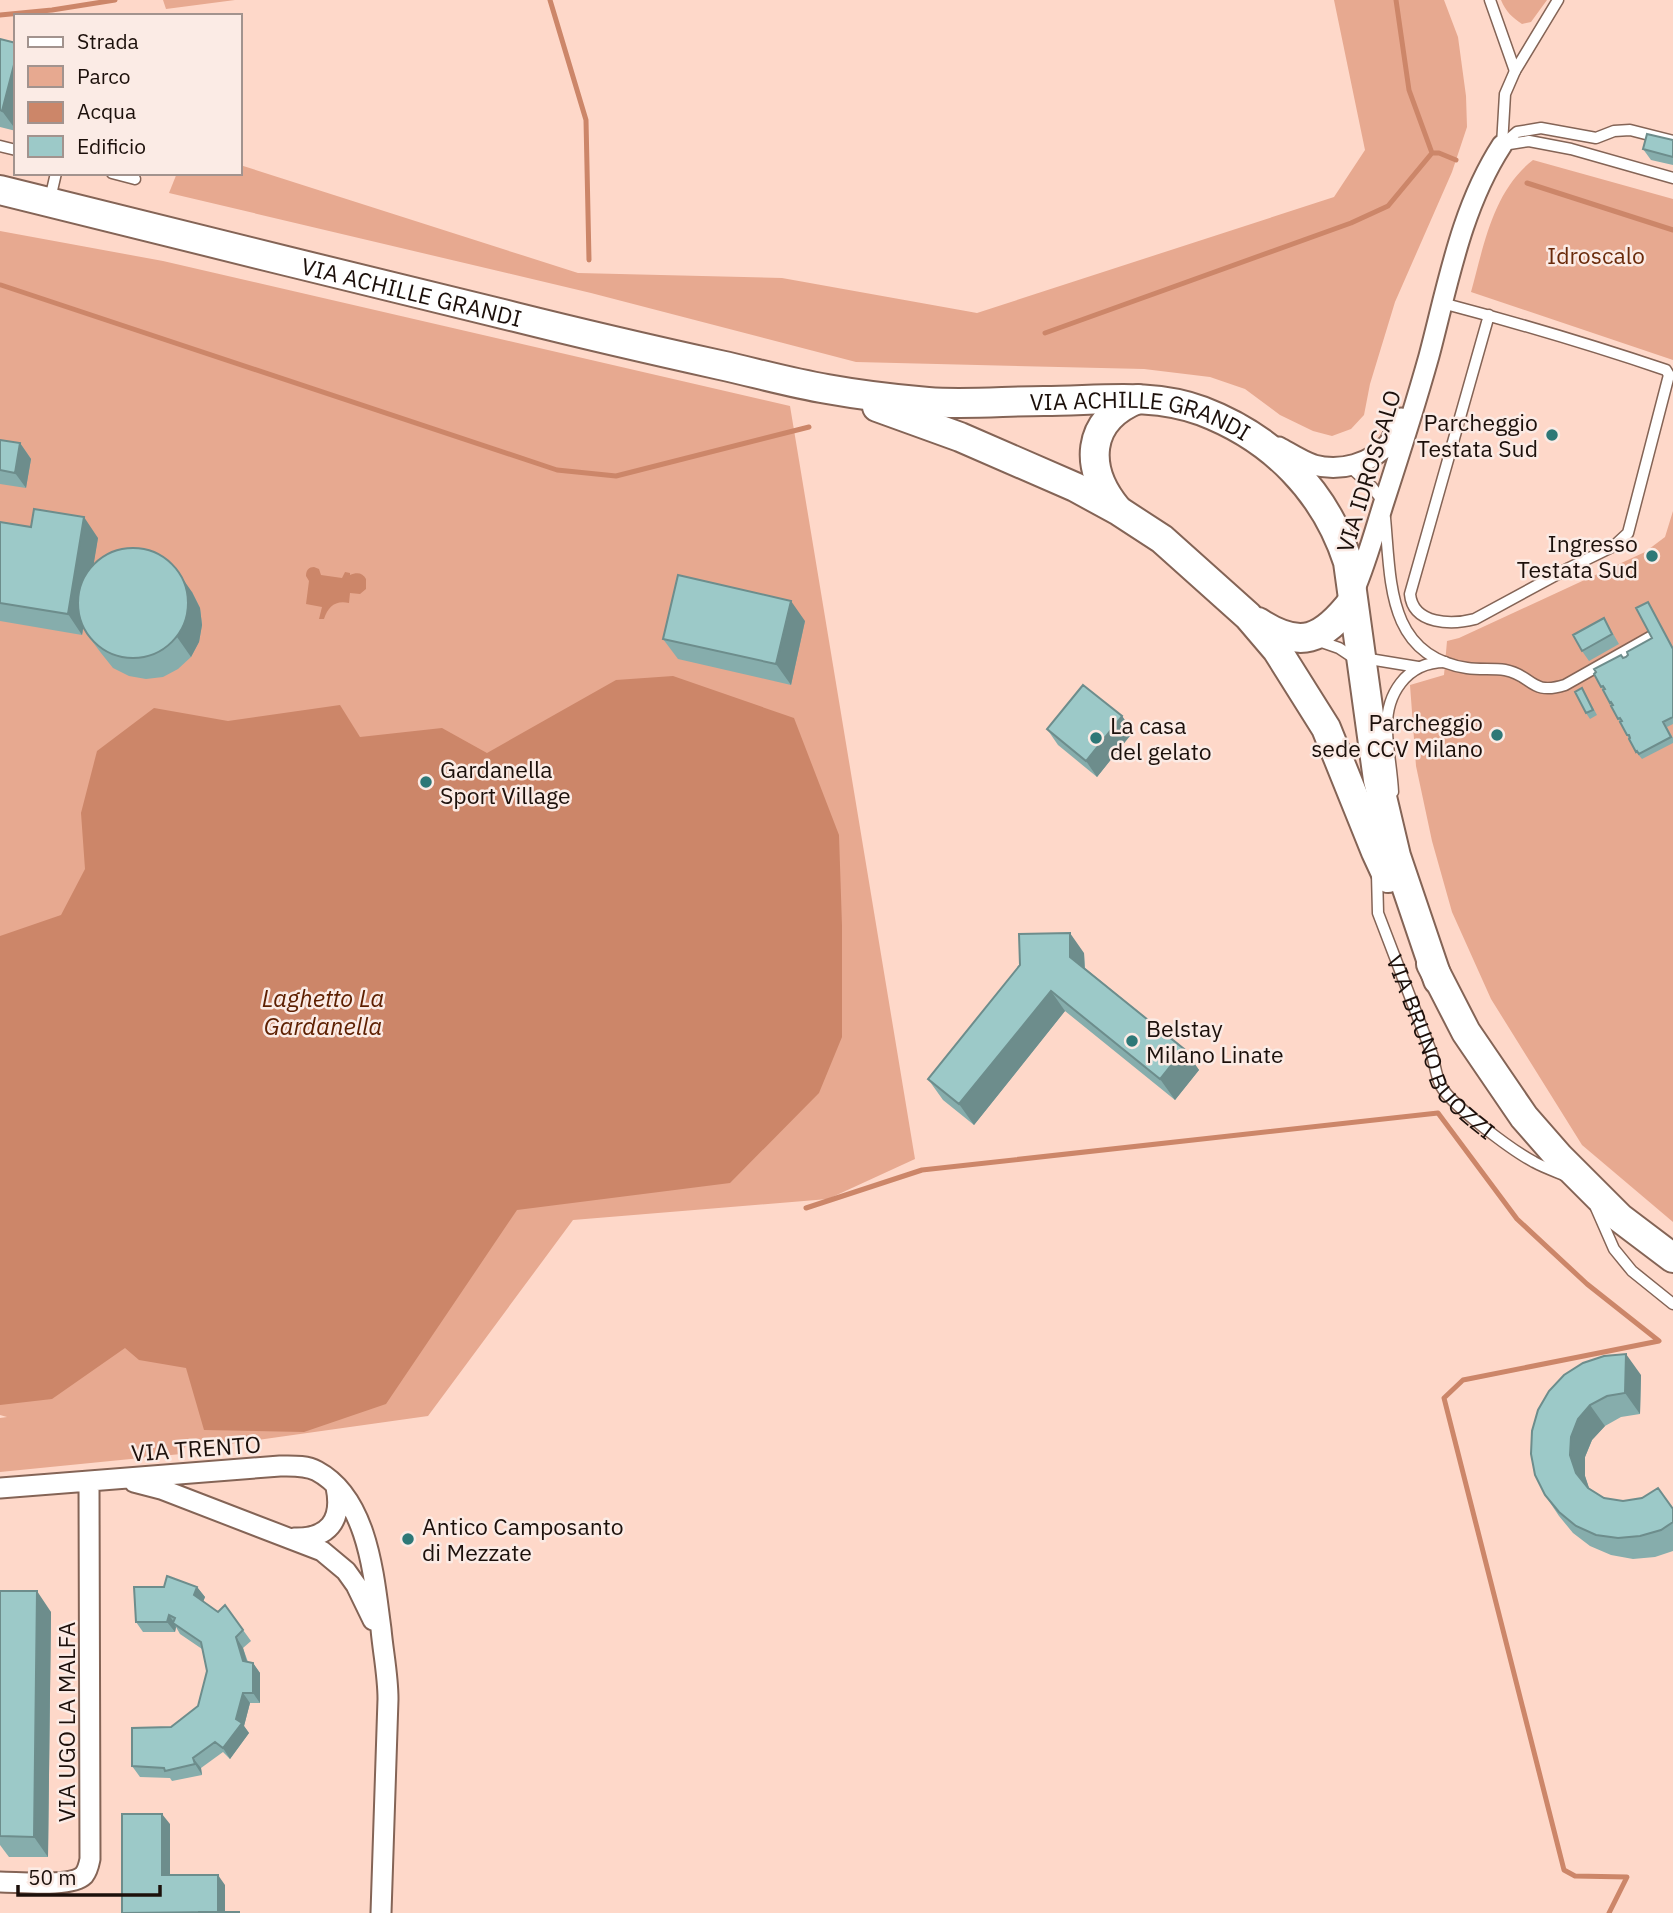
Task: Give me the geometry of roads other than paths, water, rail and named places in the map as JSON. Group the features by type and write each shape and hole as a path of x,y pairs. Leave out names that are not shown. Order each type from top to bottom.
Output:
{"main road":[{"name":"VIA ACHILLE GRANDI","path":"0,190 590,336 825,389 930,402 1138,399 1180,404 1201,410 1236,425 1283,459 1310,489 1335,526 1348,562 1352,599"},
{"name":"VIA ACHILLE GRANDI","path":"825,389 960,437 1075,487 1162,539 1248,616"},
{"path":"1119,512 1103,489 1094,460 1095,447 1098,433 1106,420 1126,404 1138,399"},
{"path":"1248,616 1276,634 1309,638 1334,625 1352,599"},
{"name":"VIA BRUNO BUOZZI","path":"1352,599 1386,854"},
{"name":"VIA BRUNO BUOZZI","path":"1248,616 1277,650 1326,728 1386,854 1438,980 1466,1032 1524,1117 1559,1157 1620,1218 1673,1258"}],"street":[{"name":"VIA IDROSCALO","path":"1352,599 1427,360 1469,209 1487,168 1502,145"},
{"name":"VIA IDROSCALO","path":"1236,425 1313,464 1332,467 1362,463 1388,443 1427,360"},
{"name":"VIA TRENTO","path":"115,1478 280,1466 310,1468 336,1486 359,1522 370,1557 388,1699 382,1913"},
{"path":"0,1488 115,1478"},
{"name":"VIA TRENTO","path":"115,1478 161,1489 322,1551 346,1571 364,1598 383,1652"},
{"name":"VIA UGO LA MALFA","path":"0,1882 76,1881 84,1875 90,1859 89,1481"},
{"path":"293,1538 314,1537 328,1529 337,1516 336,1486"}],"lane":[{"path":"1489,0 1515,71"},
{"path":"1502,145 1505,94 1515,71 1558,0"},
{"path":"1502,145 1517,132 1541,128 1596,138 1614,131 1630,130 1673,141"},
{"path":"1502,145 1529,141 1571,149 1673,178"},
{"path":"50,202 56,175"},
{"path":"120,175 135,179"},
{"path":"1443,303 1489,315 1666,370 1670,375 1628,533 1614,546 1475,619 1462,623 1437,622 1413,607 1410,594 1489,315"},
{"path":"1348,466 1373,487 1384,503 1389,561 1398,613 1408,635 1421,649 1446,662 1467,668 1507,670 1539,688 1552,689 1565,685 1650,637"},
{"path":"1309,638 1326,643 1351,656 1418,667"},
{"path":"1386,854 1392,771 1387,731 1391,704 1404,679 1418,667 1446,662"},
{"name":"VIA BRUNO BUOZZI","path":"1386,854 1378,913 1442,1087 1467,1113 1533,1162 1586,1185 1614,1249 1632,1270 1673,1304"}],"water":[{"path":"308,569 319,569 321,575 342,578 345,572 350,575 361,574 366,579 366,589 360,594 350,593 349,603 336,604 330,608 324,619 319,619 322,607 306,604 309,581 306,574"},
{"name":"Laghetto La Gardanella","path":"673,676 794,718 839,835 842,1037 819,1093 730,1183 517,1210 386,1404 304,1432 204,1430 186,1368 139,1360 125,1348 52,1399 0,1405 0,936 61,915 85,869 81,813 97,751 154,708 228,721 340,705 360,737 442,728 487,753 616,680"}],"waterway":[{"path":"0,15 115,0"},
{"path":"550,0 586,120 589,260"},
{"path":"1396,0 1409,90 1432,153"},
{"path":"1432,153 1456,160"},
{"path":"1045,333 1351,223 1388,206 1432,153"},
{"path":"1527,183 1673,230"},
{"path":"1,285 557,470 616,476 809,427"},
{"path":"806,1208 922,1170 1438,1113 1517,1219 1587,1284 1659,1341 1463,1380 1444,1398 1564,1870 1575,1876 1627,1877 1609,1913"}],"place":[{"name":"Parcheggio Testata Sud","path":"1552,435"},
{"name":"Ingresso Testata Sud","path":"1652,556"},
{"name":"Parcheggio sede CCV Milano","path":"1497,735"},
{"name":"La casa del gelato","path":"1096,738"},
{"name":"Gardanella Sport Village","path":"426,782"},
{"name":"Belstay Milano Linate","path":"1132,1041"},
{"name":"Antico Camposanto di Mezzate","path":"408,1539"}],"park label":[{"name":"Idroscalo","path":"1596,255"}]}
